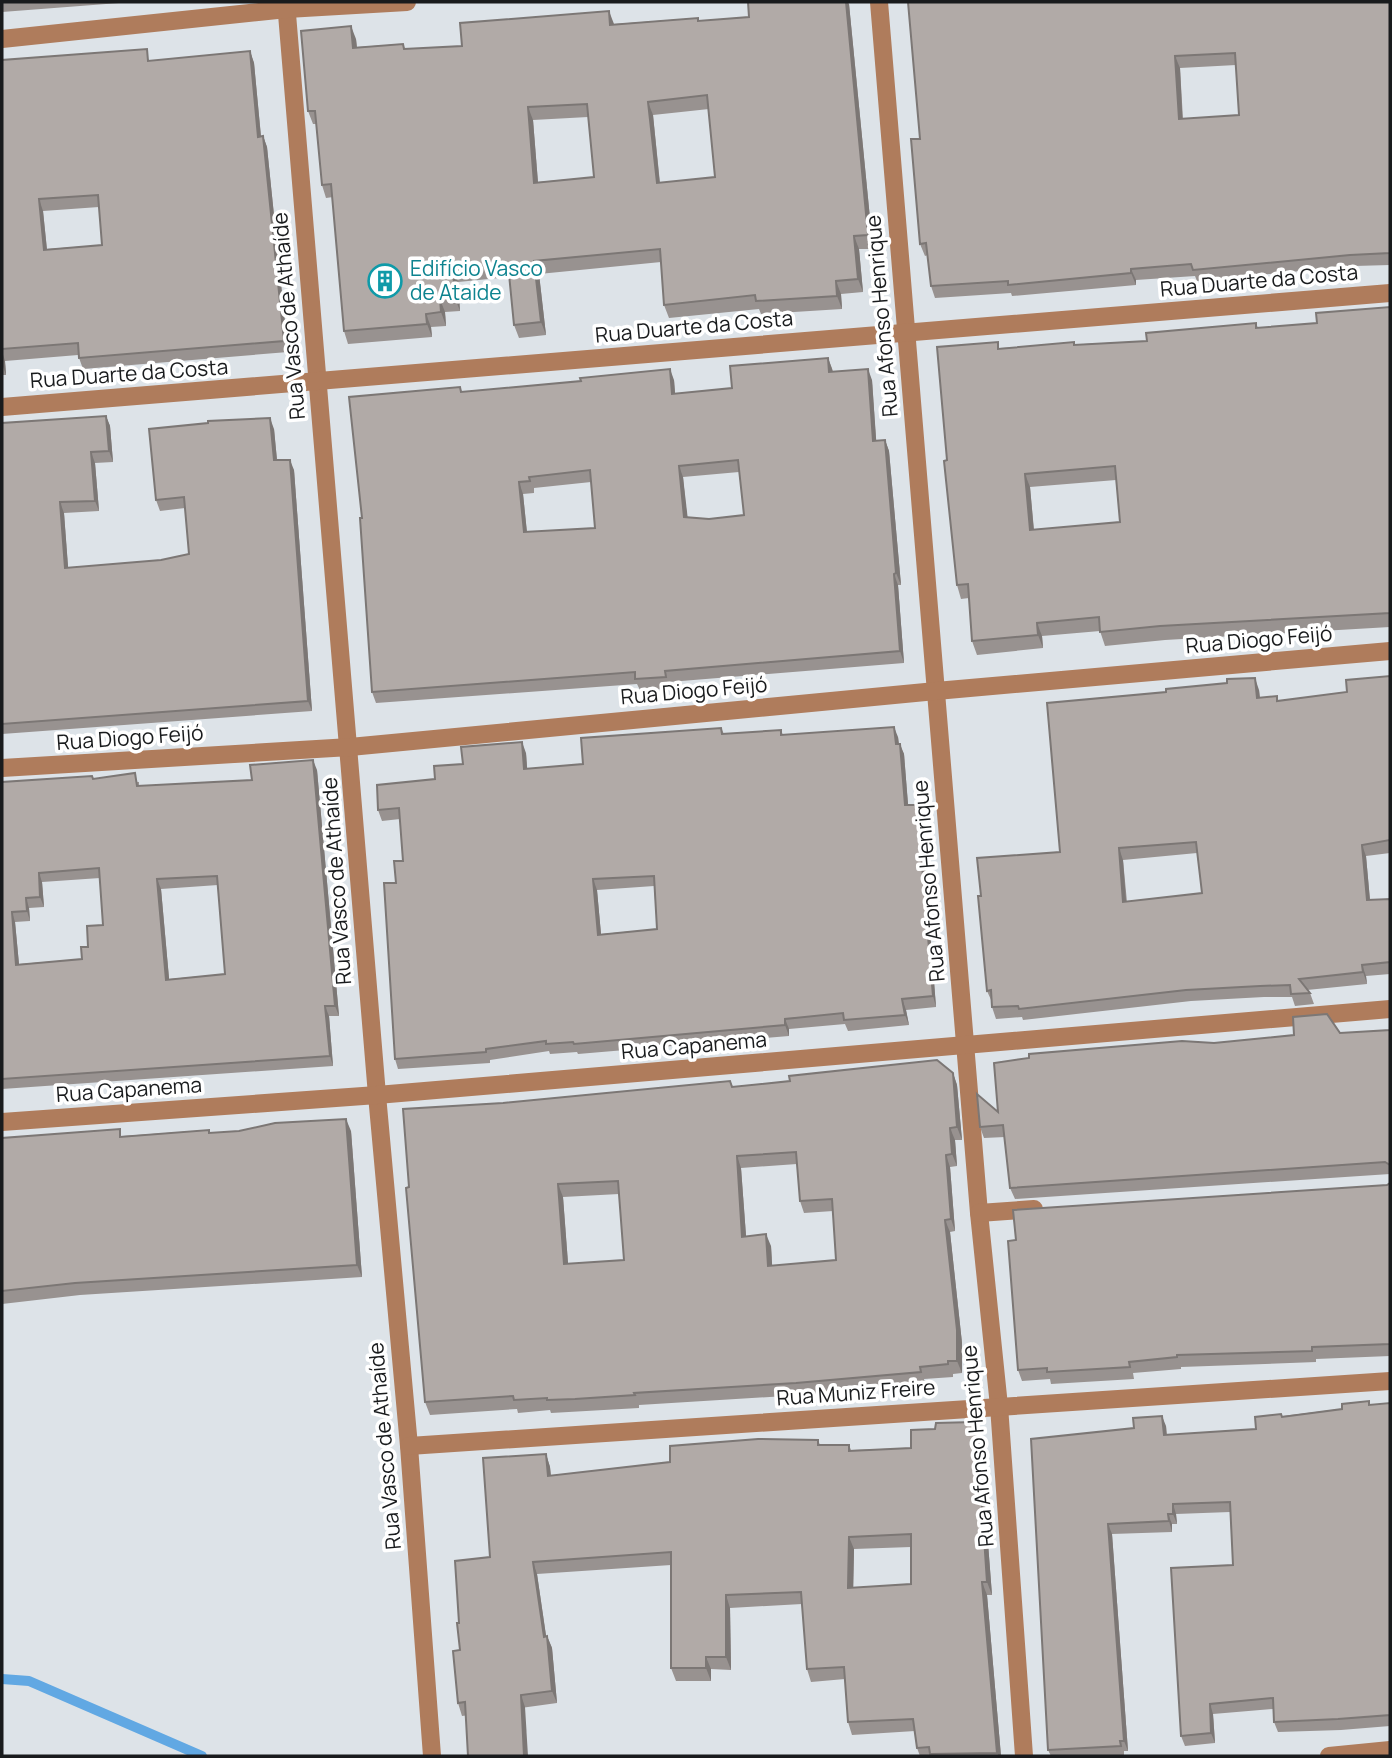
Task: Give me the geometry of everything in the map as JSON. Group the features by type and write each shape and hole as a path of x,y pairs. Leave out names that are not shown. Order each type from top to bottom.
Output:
{"street":[{"path":"2,39 287,5 407,2"},
{"name":"Rua Afonso Henrique","path":"879,2 979,1213 999,1406 1024,1756"},
{"name":"Rua Vasco de Athaíde","path":"287,5 377,1095 409,1446 432,1756"},
{"name":"Rua Duarte da Costa","path":"2,407 1390,293"},
{"name":"Rua Diogo Feijó","path":"2,768 350,747 1390,651"},
{"name":"Rua Capanema","path":"2,1122 377,1095 1390,1009"},
{"path":"979,1213 1047,1208"},
{"name":"Rua Muniz Freire","path":"409,1446 1390,1381"},
{"path":"1329,1756 1390,1750"}],"building":[{"path":"748,2 846,2 868,235 854,236 858,279 836,281 837,296 756,301 755,295 664,305 660,249 534,261 541,322 514,325 508,264 453,269 455,298 440,299 441,312 426,314 427,324 344,331 331,184 322,185 315,111 308,111 301,31 351,26 353,48 403,44 404,49 462,46 460,23 609,11 610,25 749,17","holes":["707,95 715,177 657,183 648,102","587,104 594,177 534,183 528,107"]},
{"path":"908,2 1390,2 1390,253 1193,270 1191,264 1131,269 1131,273 1008,285 1008,281 931,286 926,243 920,244 911,139 920,139","holes":["1235,53 1239,115 1179,119 1175,56"]},
{"path":"147,49 148,61 250,51 258,137 263,136 284,341 79,358 78,343 2,349 2,60","holes":["98,195 102,245 44,250 39,199"]},
{"path":"1390,307 1390,613 1100,632 1099,617 1037,623 1038,635 972,641 968,584 957,585 944,461 947,460 937,347 998,342 998,349 1074,342 1074,345 1147,341 1146,333 1256,323 1256,328 1317,323 1316,313","holes":["1115,466 1120,522 1030,530 1025,474"]},
{"path":"828,358 829,372 868,369 873,441 885,440 900,651 665,671 666,677 635,679 635,672 372,692 362,518 349,397 460,387 461,392 581,381 580,378 670,369 672,394 732,388 730,366","holes":["738,460 744,515 709,519 684,517 679,466","590,470 595,528 524,532 519,482 530,481 529,477"]},
{"path":"106,416 109,451 91,452 95,501 60,502 65,568 161,560 189,554 184,497 156,500 149,429 208,421 270,418 274,460 290,460 308,701 2,724 2,423"},
{"path":"1390,676 1390,840 1362,845 1367,900 1390,899 1390,962 1362,965 1363,972 1299,979 1310,993 1291,994 1290,985 1260,986 1186,990 1019,1009 1018,1006 992,1007 991,990 987,991 977,858 1060,852 1047,703 1166,692 1166,689 1227,683 1227,679 1255,678 1257,698 1277,696 1277,701 1347,692 1346,680","holes":["1196,842 1202,893 1123,902 1119,848"]},
{"path":"894,727 896,744 900,744 905,805 917,805 933,996 902,999 905,1015 844,1020 843,1013 785,1019 785,1025 574,1044 546,1044 546,1041 486,1049 486,1052 395,1059 384,883 396,883 394,861 403,861 399,808 378,810 377,785 435,779 434,766 463,764 461,747 522,742 524,769 583,764 581,738 721,728 722,734 781,730 781,735","holes":["654,876 657,929 598,935 593,879"]},
{"path":"313,760 335,1006 325,1006 330,1056 2,1079 2,782 92,776 93,779 135,773 137,786 252,780 250,765","holes":["99,868 103,925 87,926 88,947 81,947 82,959 16,965 12,912 27,911 26,898 40,897 39,873","217,876 225,974 166,980 157,879"]},
{"path":"1327,1014 1340,1033 1390,1030 1390,1165 1385,1162 1010,1188 1003,1125 980,1127 977,1094 998,1112 994,1063 1029,1058 1029,1054 1182,1041 1214,1043 1294,1035 1293,1017"},
{"path":"937,1060 953,1073 957,1127 950,1128 952,1154 946,1155 951,1219 945,1220 957,1330 957,1361 920,1367 921,1372 796,1383 575,1399 514,1400 513,1396 425,1402 406,1188 409,1187 403,1109 503,1103 730,1081 732,1087 790,1081 789,1076","holes":["796,1152 800,1201 832,1199 836,1260 768,1266 766,1234 742,1237 737,1156","618,1181 624,1260 564,1264 558,1184"]},
{"path":"346,1119 357,1265 75,1283 2,1291 2,1138 120,1129 120,1137 209,1130 209,1133 239,1131 275,1123"},
{"path":"1390,1183 1390,1344 1312,1347 1312,1351 1177,1355 1129,1362 1130,1367 1047,1372 1047,1368 1018,1370 1008,1241 1016,1240 1013,1210"},
{"path":"1369,1401 1369,1405 1390,1403 1390,1715 1274,1722 1273,1698 1210,1704 1211,1733 1181,1736 1171,1568 1233,1565 1230,1502 1173,1504 1173,1514 1168,1514 1169,1521 1108,1524 1124,1741 1120,1741 1121,1746 1048,1750 1031,1439 1134,1428 1133,1418 1162,1416 1164,1435 1256,1429 1255,1417 1281,1414 1282,1417 1342,1409 1342,1404"},
{"path":"974,1422 977,1492 981,1492 987,1582 982,1582 997,1753 930,1754 929,1747 917,1748 913,1719 848,1722 844,1667 807,1669 801,1592 726,1595 726,1657 706,1657 706,1668 671,1668 671,1552 533,1562 544,1637 547,1636 552,1691 521,1695 524,1756 468,1756 465,1702 458,1703 453,1651 460,1650 455,1561 490,1557 483,1458 546,1454 548,1476 670,1462 670,1446 758,1439 818,1440 818,1445 849,1445 849,1451 911,1448 911,1430 935,1429 936,1423","holes":["911,1534 911,1584 848,1588 849,1537"]}],"waterway":[{"path":"2,1679 29,1681 202,1756"}],"place":[{"name":"Edifício Vasco de Ataide","path":"385,281"}]}
